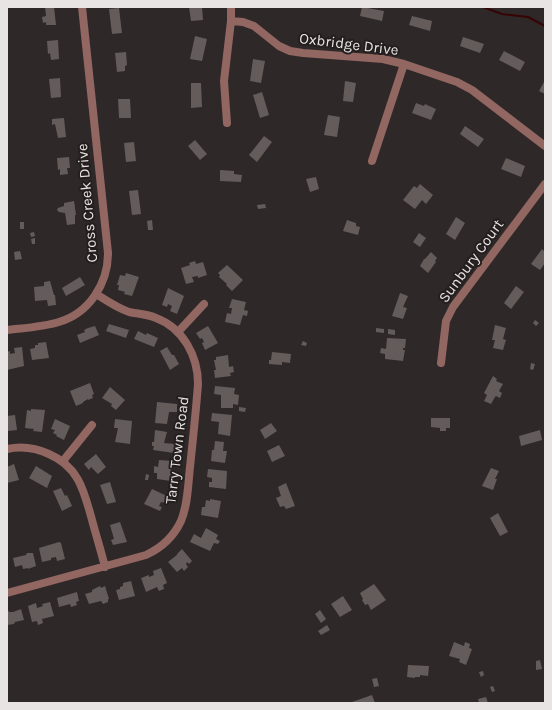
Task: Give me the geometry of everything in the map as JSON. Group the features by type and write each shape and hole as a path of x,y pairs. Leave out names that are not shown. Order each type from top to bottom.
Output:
{"street":[{"name":"Cross Creek Drive","path":"7,330 54,324 67,320 84,308 96,294 105,275 108,254 82,7"},
{"path":"227,123 224,81 231,21 231,7"},
{"name":"Oxbridge Drive","path":"231,21 242,22 254,26 279,46 290,51 377,58 404,64 447,78 464,86 545,146"},
{"path":"372,161 404,64"},
{"name":"Sunbury Court","path":"441,363 446,321 453,307 545,184"},
{"name":"Tarry Town Road","path":"7,593 137,558 152,552 159,548 175,531 183,514 188,488 198,384 197,364 190,348 178,332 157,318 120,308 96,294"},
{"path":"178,332 204,304"},
{"path":"63,462 92,425"},
{"path":"7,449 20,448 36,450 49,454 63,462 76,475 84,491 105,567"}],"building":[{"path":"45,7 54,7 56,25 46,25 46,22 43,23 42,17 46,16"},
{"path":"189,7 202,7 203,20 191,21"},
{"path":"362,7 384,11 382,21 360,16"},
{"path":"119,8 122,33 112,34 109,9"},
{"path":"412,16 432,21 430,31 409,25"},
{"path":"195,36 207,39 202,61 190,59"},
{"path":"463,37 484,44 480,53 460,46"},
{"path":"58,40 59,59 51,60 50,53 48,54 47,41"},
{"path":"504,51 525,62 520,71 499,60"},
{"path":"126,52 127,65 125,66 125,71 117,72 115,53"},
{"path":"253,59 265,61 261,83 250,81"},
{"path":"60,78 61,97 51,98 49,79"},
{"path":"345,81 356,83 353,102 343,101"},
{"path":"544,82 545,83 545,94 539,91"},
{"path":"191,83 201,83 202,107 191,108"},
{"path":"262,92 269,115 260,118 253,95"},
{"path":"118,99 130,99 131,118 119,118"},
{"path":"416,103 424,106 425,104 436,109 431,120 412,113"},
{"path":"328,115 340,117 337,137 324,135"},
{"path":"64,118 66,137 58,138 55,124 52,125 52,119"},
{"path":"465,126 484,139 478,147 460,134"},
{"path":"264,136 272,142 257,162 249,155"},
{"path":"195,140 207,154 200,160 188,146"},
{"path":"134,142 136,161 126,162 124,143"},
{"path":"69,157 70,168 67,168 68,174 60,175 57,158"},
{"path":"506,158 525,166 521,177 501,169"},
{"path":"220,170 234,171 234,174 242,175 241,182 220,181"},
{"path":"316,177 319,189 310,192 306,179"},
{"path":"420,184 433,195 426,204 422,200 415,209 403,200 414,186 417,188"},
{"path":"138,190 141,214 132,215 129,191"},
{"path":"74,201 76,215 75,224 67,225 65,213 57,210 58,208 64,206 64,203"},
{"path":"265,204 266,208 258,209 257,205"},
{"path":"456,217 465,223 455,240 446,234"},
{"path":"152,220 153,230 148,230 147,221"},
{"path":"347,220 356,223 356,226 360,227 358,235 343,231"},
{"path":"20,222 24,222 24,229 20,229"},
{"path":"34,232 35,236 31,237 30,233"},
{"path":"419,233 426,238 420,247 413,242"},
{"path":"35,238 35,244 32,244 31,239"},
{"path":"542,249 545,252 545,263 540,270 531,264"},
{"path":"20,251 22,259 15,260 14,252"},
{"path":"431,252 437,258 435,261 436,262 428,273 420,266"},
{"path":"195,261 196,264 203,262 207,275 198,278 198,276 192,277 194,282 186,284 181,268 190,265 189,263"},
{"path":"227,265 243,280 232,291 219,277 220,275 218,273"},
{"path":"126,273 139,277 132,296 124,294 125,292 118,290 119,285 117,285 120,275 125,276"},
{"path":"80,277 85,285 66,296 62,288"},
{"path":"50,281 55,295 56,305 48,306 47,300 35,301 34,287 44,286 44,282"},
{"path":"516,286 524,292 511,309 504,303"},
{"path":"168,288 184,296 177,314 170,311 172,306 168,304 167,307 162,305"},
{"path":"400,293 408,296 403,307 407,308 403,319 392,316"},
{"path":"232,299 246,302 244,310 248,311 247,316 243,315 240,325 225,322 227,313 231,314 232,308 229,308"},
{"path":"535,320 539,323 536,326 533,323"},
{"path":"109,324 129,330 126,338 106,331"},
{"path":"495,325 506,328 503,339 506,340 503,350 493,348 495,340 492,340"},
{"path":"95,326 99,335 80,343 77,335 85,332 84,330 88,328"},
{"path":"208,326 218,343 205,350 202,343 204,342 202,338 200,339 196,333"},
{"path":"376,328 384,329 384,333 376,332"},
{"path":"388,329 395,330 395,335 388,334"},
{"path":"138,331 158,338 154,347 134,339"},
{"path":"387,338 406,339 405,348 403,348 403,350 405,350 403,361 385,359 385,354 380,353 381,348 386,349"},
{"path":"303,341 307,343 306,346 301,345"},
{"path":"46,342 49,358 32,360 30,349 35,348 35,345 38,345 38,343"},
{"path":"22,347 24,366 7,370 7,352 10,351 10,354 15,353 14,348"},
{"path":"167,347 179,364 170,370 160,351"},
{"path":"272,352 291,354 290,363 282,362 282,365 269,364"},
{"path":"228,355 229,367 233,366 234,372 230,373 231,376 215,378 214,370 216,370 214,360 216,360 216,357"},
{"path":"531,363 535,364 533,370 530,369"},
{"path":"493,376 497,379 496,381 503,384 499,391 502,393 500,398 496,396 491,404 484,401 487,395 484,393"},
{"path":"90,383 94,394 92,395 93,398 88,399 76,406 70,391"},
{"path":"215,386 235,388 234,394 239,395 238,405 233,404 233,408 221,408 221,395 214,394"},
{"path":"110,387 125,400 116,410 111,406 112,404 102,398"},
{"path":"157,402 177,404 177,412 169,412 167,424 155,423"},
{"path":"239,407 246,408 245,412 239,411"},
{"path":"31,409 45,410 42,432 25,428 27,410 31,411"},
{"path":"212,413 232,415 230,436 218,434 219,422 211,421"},
{"path":"15,415 17,430 8,431 7,416"},
{"path":"431,418 450,418 450,428 446,428 446,431 440,431 440,428 431,427"},
{"path":"55,419 70,426 64,440 56,436 57,435 53,433 55,430 51,429"},
{"path":"115,419 132,421 130,444 115,442 118,428 114,428"},
{"path":"271,423 277,431 265,439 260,430"},
{"path":"155,430 167,432 164,443 175,444 174,453 153,450 154,446 152,446 152,442 154,442"},
{"path":"540,430 542,440 521,446 519,436"},
{"path":"215,441 224,442 223,451 227,451 225,463 211,461"},
{"path":"279,445 285,456 272,462 267,451"},
{"path":"96,454 106,467 98,474 91,467 89,470 84,464"},
{"path":"159,460 173,461 171,481 157,479 157,473 154,473 154,466 158,467"},
{"path":"14,464 19,480 7,483 7,467"},
{"path":"36,466 52,476 47,488 29,478"},
{"path":"491,468 499,471 495,479 497,479 493,490 482,486"},
{"path":"208,469 227,471 226,489 209,487 209,482 212,482 212,478 207,477"},
{"path":"146,474 149,475 148,480 145,480"},
{"path":"110,482 116,502 107,504 100,485"},
{"path":"286,483 295,506 286,509 284,506 280,507 276,498 281,496 278,487"},
{"path":"61,488 65,496 67,495 72,506 62,511 53,491"},
{"path":"152,489 169,497 166,503 161,502 159,506 162,507 160,511 144,504"},
{"path":"210,499 221,501 218,518 201,515 202,507 205,507 206,500 210,501"},
{"path":"498,513 508,532 500,536 490,518"},
{"path":"120,522 127,542 113,545 111,540 114,539 110,525"},
{"path":"206,528 218,535 216,539 220,541 218,544 214,543 210,551 190,542 194,534 201,538"},
{"path":"59,542 61,543 65,559 57,561 56,557 42,562 39,548"},
{"path":"182,549 192,561 189,564 187,562 186,564 188,567 184,571 182,568 177,572 168,562"},
{"path":"27,553 33,553 36,566 28,569 23,569 22,565 15,567 13,558 26,555"},
{"path":"161,568 167,583 163,585 164,589 159,591 157,587 146,592 141,578 154,575 153,571"},
{"path":"131,581 135,596 119,600 116,590 123,586 123,583"},
{"path":"374,584 386,600 371,610 368,604 365,605 360,593"},
{"path":"100,586 101,588 105,586 109,599 108,602 103,604 101,601 89,604 85,594 92,592 92,590"},
{"path":"77,592 79,601 76,602 77,605 71,607 70,604 59,607 57,598"},
{"path":"343,596 352,610 340,617 331,604"},
{"path":"50,602 54,616 42,619 43,623 38,625 37,621 32,622 28,606 36,603 37,608 43,606 42,604"},
{"path":"21,609 24,620 7,625 7,610 9,612 13,612"},
{"path":"320,610 326,619 321,623 315,614"},
{"path":"327,625 330,630 321,635 318,631"},
{"path":"454,642 464,646 465,642 470,644 469,648 472,649 466,665 459,662 460,659 449,656"},
{"path":"540,660 542,669 536,670 536,661"},
{"path":"408,665 429,666 428,676 420,675 420,677 415,678 407,677"},
{"path":"483,671 484,675 481,677 479,672"},
{"path":"377,678 379,686 374,687 372,679"},
{"path":"493,686 495,691 492,692 490,687"},
{"path":"372,695 375,703 352,703 352,702"},
{"path":"486,697 488,703 479,703 478,699"}],"waterway":[{"path":"483,7 502,14 528,17 545,26"}]}
